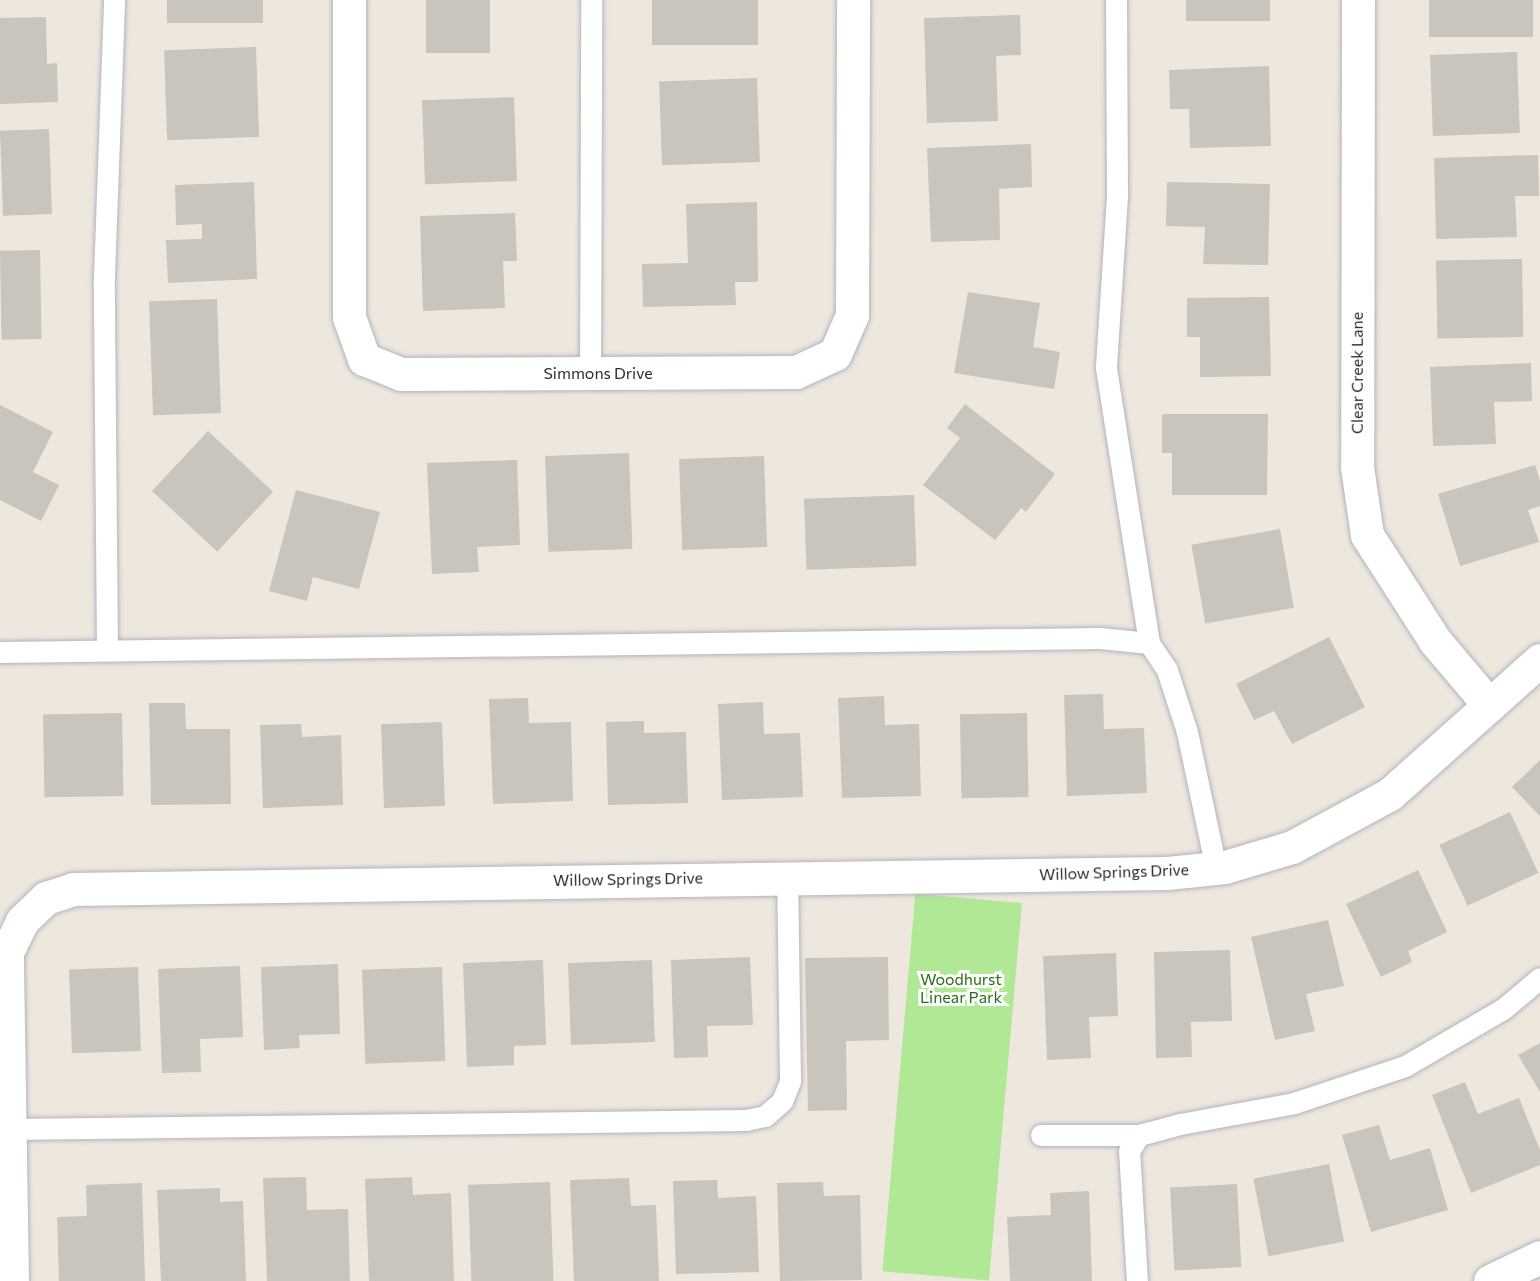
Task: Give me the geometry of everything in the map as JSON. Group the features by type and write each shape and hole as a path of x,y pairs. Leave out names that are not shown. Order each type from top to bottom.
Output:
{"street":[{"name":"Simmons Drive","path":"349,0 349,317 364,359 400,374 796,372 836,354 852,315 853,0"},
{"name":"Clear Creek Lane","path":"1358,0 1357,467 1367,535 1435,641 1490,705"},
{"name":"Willow Springs Drive","path":"12,1281 7,952 22,921 46,898 74,889 1167,873 1216,868 1292,847 1390,794 1540,660"},
{"path":"1490,1281 1540,1257"}],"lane":[{"path":"107,651 104,276 114,0"},
{"path":"590,374 591,0"},
{"path":"1116,0 1117,196 1106,368 1149,643 1167,670 1187,732 1216,868"},
{"path":"0,652 1100,638 1149,643"},
{"path":"9,1129 746,1120 765,1116 782,1101 790,1081 787,877"},
{"path":"1041,1135 1139,1135 1180,1124 1294,1103 1405,1066 1503,1009 1540,978"},
{"path":"1137,1281 1129,1151 1139,1135"}],"green space":[{"name":"Woodhurst Linear Park","path":"915,894 1022,903 989,1281 882,1271"}],"building":[{"path":"167,0 263,0 263,23 167,23"},
{"path":"426,0 490,0 490,53 426,53"},
{"path":"652,0 758,0 758,45 652,45"},
{"path":"1186,0 1270,0 1270,21 1186,21"},
{"path":"1429,0 1533,0 1533,37 1429,37"},
{"path":"1020,15 1021,55 996,56 998,121 927,123 924,18"},
{"path":"46,17 47,64 57,63 58,102 0,104 0,18"},
{"path":"256,47 259,137 167,140 164,50"},
{"path":"1517,52 1520,133 1433,136 1430,55"},
{"path":"1269,66 1271,146 1190,148 1189,109 1170,109 1169,70"},
{"path":"757,78 760,162 662,165 659,81"},
{"path":"514,97 517,181 425,184 422,100"},
{"path":"49,129 52,214 3,216 0,131"},
{"path":"1031,144 1032,187 999,189 1000,240 931,242 927,148"},
{"path":"1538,155 1539,196 1515,196 1517,237 1436,239 1434,158"},
{"path":"254,182 257,279 168,283 166,240 202,239 202,224 176,225 175,185"},
{"path":"1167,182 1270,184 1268,265 1203,264 1205,227 1166,226"},
{"path":"757,202 758,282 735,282 736,305 643,307 642,264 688,263 686,204"},
{"path":"515,213 517,261 503,261 505,308 423,311 420,216"},
{"path":"40,250 42,339 2,340 0,251"},
{"path":"1522,259 1523,337 1437,338 1436,261"},
{"path":"968,292 1040,303 1033,347 1060,352 1054,389 954,373"},
{"path":"1269,297 1271,376 1200,377 1200,337 1187,337 1187,298"},
{"path":"217,299 221,413 153,415 149,301"},
{"path":"1531,363 1532,401 1494,402 1496,444 1433,446 1430,367"},
{"path":"965,404 1055,474 1026,512 1021,508 995,540 923,485 960,438 947,428"},
{"path":"0,405 53,432 33,472 59,485 41,521 0,500"},
{"path":"1162,414 1268,414 1267,495 1172,495 1172,453 1162,453"},
{"path":"208,431 273,492 217,552 152,491"},
{"path":"629,453 632,549 548,552 545,456"},
{"path":"764,456 767,547 682,550 679,459"},
{"path":"517,460 520,545 477,547 479,572 432,574 427,463"},
{"path":"1535,465 1540,481 1540,506 1528,510 1539,542 1460,566 1438,494"},
{"path":"296,490 380,512 359,589 313,577 307,601 269,591"},
{"path":"914,495 916,566 807,570 804,499"},
{"path":"1280,529 1294,608 1205,623 1191,545"},
{"path":"1329,637 1365,707 1292,744 1274,711 1254,720 1236,684"},
{"path":"1103,694 1104,729 1144,728 1147,793 1067,796 1064,695"},
{"path":"884,696 885,725 919,724 921,796 842,798 838,698"},
{"path":"528,698 529,723 571,722 573,801 493,804 489,699"},
{"path":"763,702 764,734 800,733 803,797 722,800 718,704"},
{"path":"149,703 185,703 186,729 230,729 231,804 151,805"},
{"path":"122,713 123,796 44,797 43,714"},
{"path":"1027,713 1028,797 961,798 960,714"},
{"path":"644,721 644,733 686,732 688,803 608,805 606,722"},
{"path":"442,722 445,806 384,808 381,724"},
{"path":"301,724 302,737 341,735 343,805 263,808 260,725"},
{"path":"1540,760 1540,816 1512,787"},
{"path":"1510,812 1538,873 1468,906 1439,845"},
{"path":"1418,870 1447,932 1408,951 1412,962 1381,977 1346,904"},
{"path":"1328,920 1344,986 1306,994 1315,1031 1275,1040 1251,937"},
{"path":"1230,950 1232,1021 1191,1022 1192,1057 1156,1058 1154,952"},
{"path":"1116,953 1118,1016 1089,1017 1091,1058 1047,1060 1043,956"},
{"path":"750,957 753,1025 707,1026 708,1057 674,1058 671,960"},
{"path":"888,957 889,1040 846,1041 847,1110 808,1111 805,958"},
{"path":"543,960 546,1045 514,1046 514,1065 467,1067 463,963"},
{"path":"652,960 655,1042 571,1045 568,963"},
{"path":"338,964 340,1034 299,1035 300,1048 264,1050 261,967"},
{"path":"240,966 243,1037 200,1039 201,1072 162,1073 158,969"},
{"path":"138,967 141,1051 72,1053 69,969"},
{"path":"442,967 445,1061 365,1064 362,970"},
{"path":"1540,1043 1540,1092 1518,1055"},
{"path":"1465,1082 1478,1114 1519,1098 1540,1150 1540,1165 1471,1193 1432,1095"},
{"path":"1379,1125 1390,1160 1430,1148 1448,1210 1371,1232 1342,1135"},
{"path":"1329,1164 1344,1242 1268,1256 1253,1179"},
{"path":"306,1177 307,1210 348,1209 350,1281 267,1281 263,1178"},
{"path":"412,1177 413,1195 451,1193 454,1281 369,1281 365,1179"},
{"path":"629,1178 631,1206 656,1205 659,1281 574,1281 570,1180"},
{"path":"717,1180 718,1198 756,1196 759,1272 676,1274 673,1181"},
{"path":"550,1182 553,1281 471,1281 468,1185"},
{"path":"823,1182 824,1196 860,1195 862,1280 780,1281 777,1183"},
{"path":"142,1183 145,1281 59,1281 57,1217 87,1216 86,1185"},
{"path":"1237,1184 1241,1267 1174,1270 1170,1188"},
{"path":"220,1188 220,1202 243,1201 246,1281 161,1281 157,1190"},
{"path":"1089,1191 1092,1281 1010,1281 1007,1217 1051,1215 1050,1193"}]}
